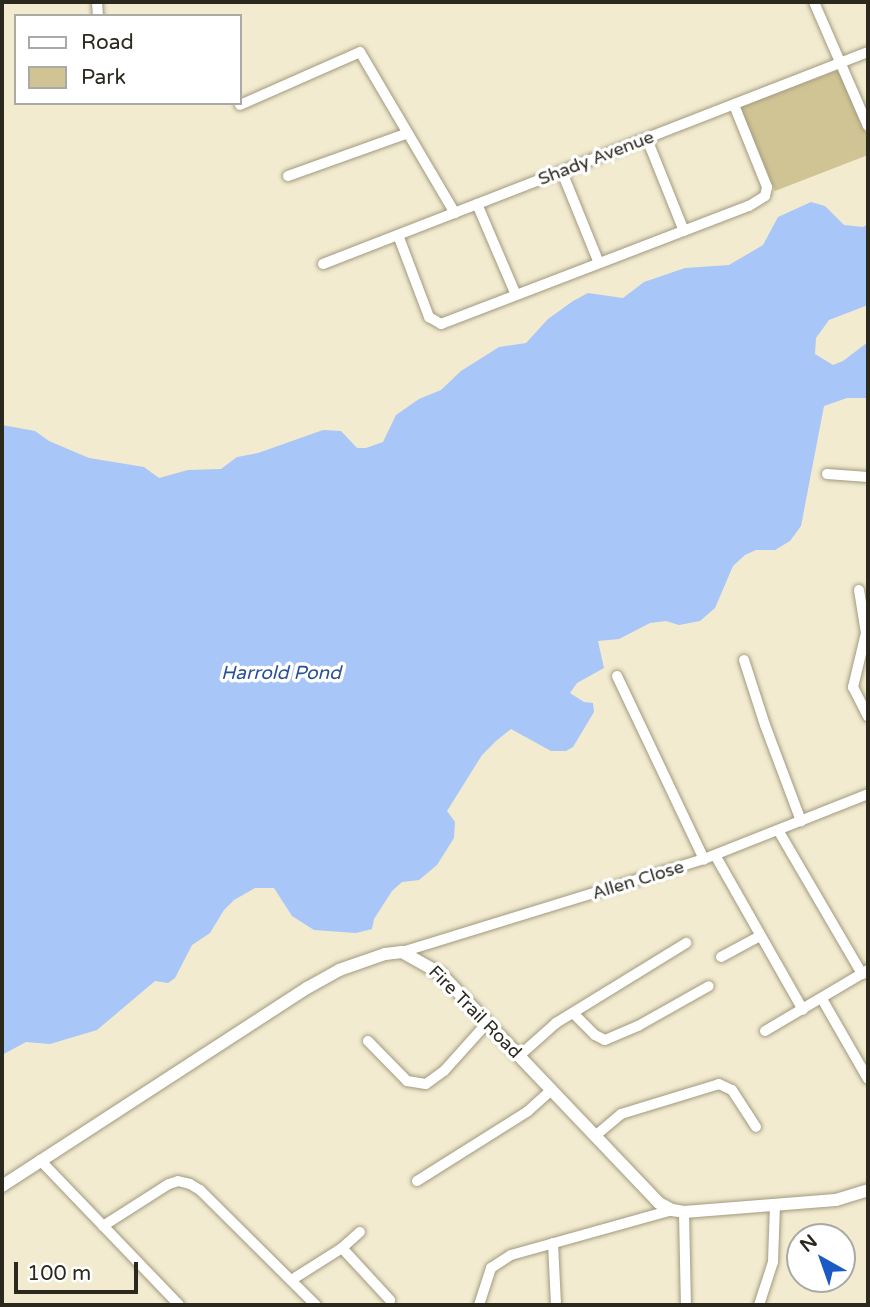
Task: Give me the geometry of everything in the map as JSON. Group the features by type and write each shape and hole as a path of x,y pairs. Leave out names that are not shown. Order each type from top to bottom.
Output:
{"street":[{"path":"814,2 868,126"},
{"path":"242,104 360,52 455,213"},
{"name":"Shady Avenue","path":"323,264 868,52"},
{"path":"398,235 429,317 436,324 684,231 757,202 767,193 734,105"},
{"path":"288,176 408,133"},
{"path":"647,139 684,231"},
{"path":"562,172 599,263"},
{"path":"477,204 516,295"},
{"path":"827,474 868,477"},
{"path":"859,590 866,633 853,687 868,716"},
{"path":"744,660 801,821"},
{"path":"617,676 704,859"},
{"name":"Allen Close","path":"402,952 704,859 868,794"},
{"path":"765,1031 865,972 778,830"},
{"path":"715,855 803,1010"},
{"path":"721,957 760,936"},
{"path":"519,1056 573,1013 686,943"},
{"path":"2,1186 307,988 338,970 385,954 402,952"},
{"name":"Fire Trail Road","path":"402,952 441,974 659,1203 678,1211"},
{"path":"573,1013 594,1035 604,1040 638,1026 709,986"},
{"path":"822,999 868,1079"},
{"path":"368,1041 407,1081 426,1084 444,1071 487,1023"},
{"path":"595,1136 621,1114 719,1084 732,1090 756,1127"},
{"path":"417,1181 528,1111 551,1090"},
{"path":"40,1160 178,1305"},
{"path":"103,1226 169,1184 177,1181 190,1184 200,1190 293,1279 316,1305"},
{"path":"479,1305 491,1268 511,1255 678,1211 836,1200 868,1190"},
{"path":"759,1305 773,1262 775,1204"},
{"path":"678,1211 686,1305"},
{"path":"293,1279 342,1248 360,1232"},
{"path":"553,1244 556,1305"},
{"path":"342,1248 390,1300"}],"green space":[{"path":"839,70 868,138 868,155 775,191 740,107"}],"water":[{"name":"Harrold Pond","path":"811,202 825,206 844,225 863,227 868,224 868,305 829,320 816,338 815,354 833,365 843,361 868,342 868,398 847,398 824,406 801,526 790,541 775,550 756,550 745,555 733,566 715,608 700,621 679,625 666,621 650,623 619,639 598,641 604,668 577,683 570,693 584,702 593,703 594,712 573,747 566,751 551,751 511,729 496,741 482,755 447,811 455,822 454,838 437,865 419,880 402,882 392,891 374,919 372,929 356,933 314,930 292,916 274,888 255,888 234,900 224,910 210,933 192,945 175,978 168,983 155,981 97,1030 50,1044 26,1042 2,1055 2,425 35,431 49,441 89,458 144,467 159,478 188,470 221,469 237,457 258,453 323,430 341,431 357,448 366,448 383,442 396,415 419,399 441,390 461,371 499,347 526,343 548,319 573,301 588,293 623,298 644,282 685,268 729,265 763,245 778,217"}]}
